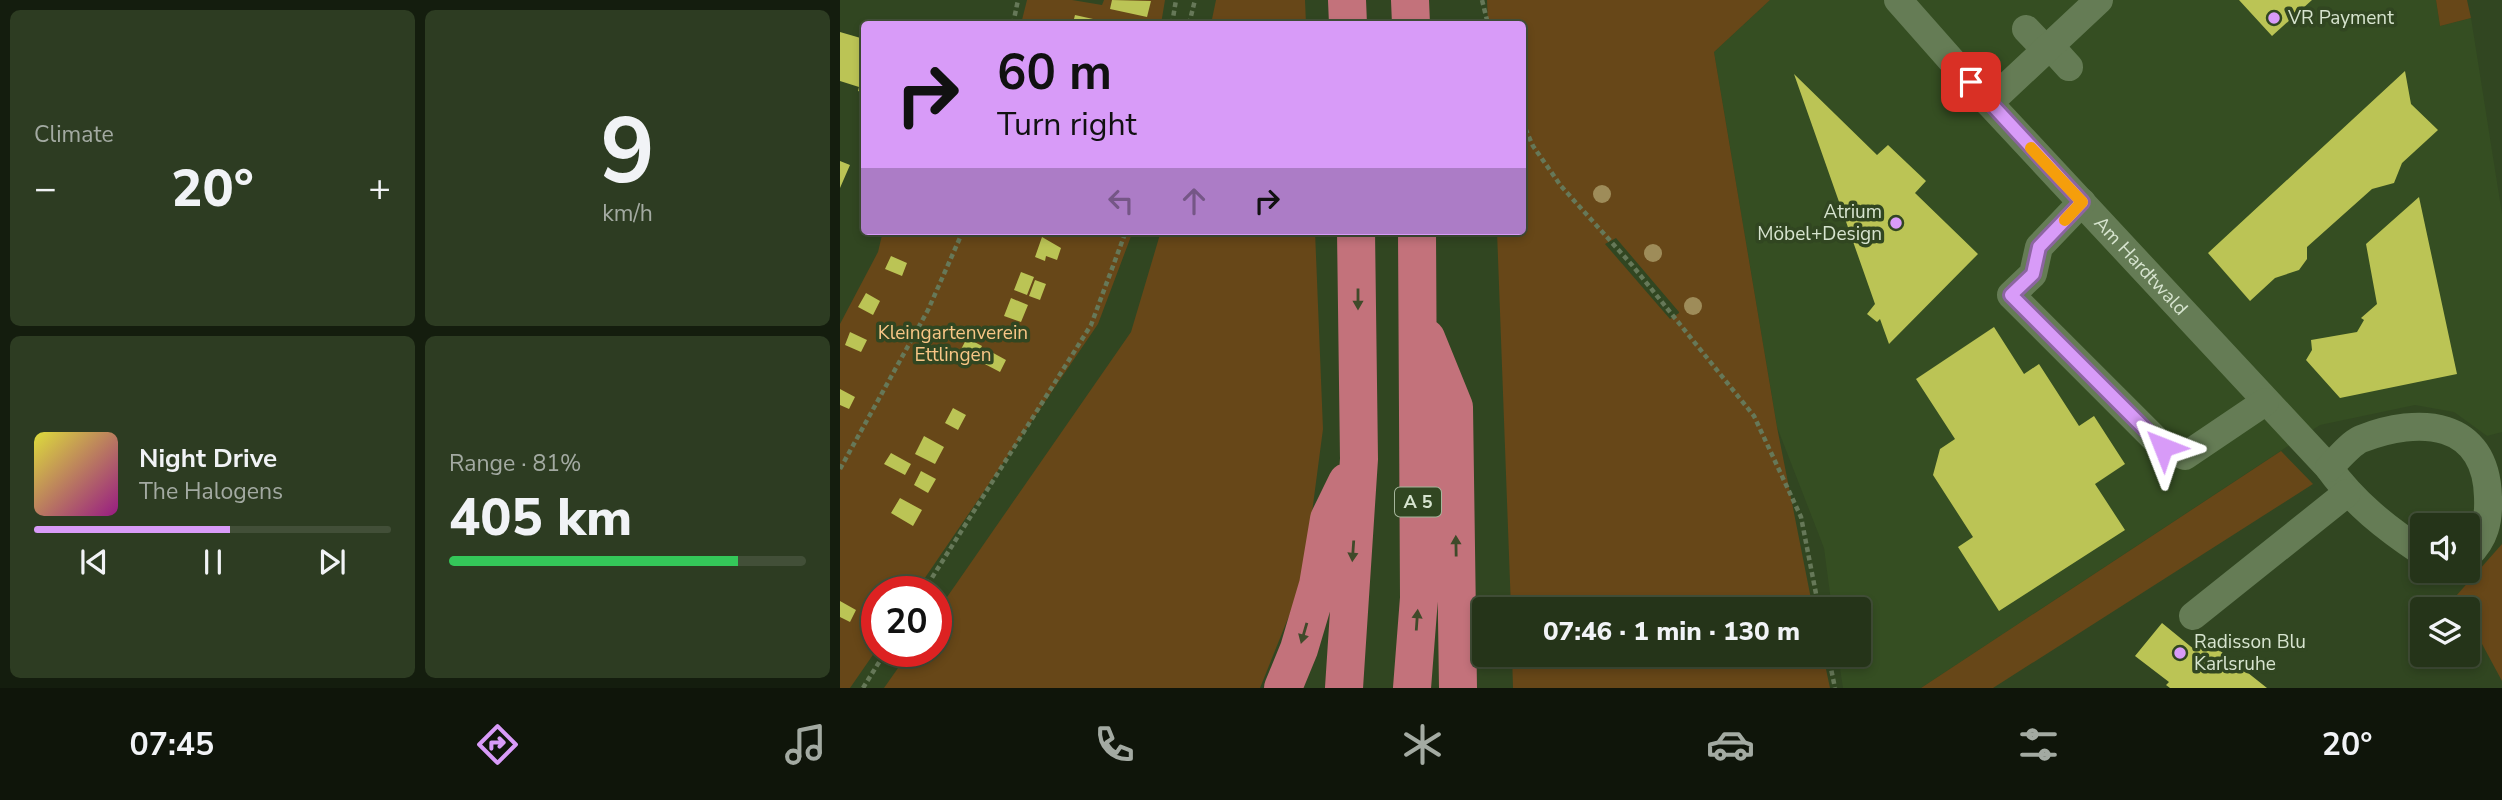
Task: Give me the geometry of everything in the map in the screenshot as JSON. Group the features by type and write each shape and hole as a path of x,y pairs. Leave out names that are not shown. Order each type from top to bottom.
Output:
{"highway":[{"path":"1346,0 1348,21"},
{"path":"1410,0 1411,21"},
{"path":"1344,688 1359,458 1356,235"},
{"name":"A 5","path":"1412,688 1419,598 1416,235"},
{"name":"A 5","path":"1418,316 1454,407 1458,688"},
{"path":"1283,688 1299,649 1318,585 1329,519 1359,458"}],"street":[{"name":"Am Hardtwald","path":"1898,0 1989,103 2329,468 2347,493 2389,530 2410,544"},
{"path":"1989,103 2099,0"},
{"path":"2026,29 2069,67"},
{"path":"2082,202 2039,247 2033,274 2011,295 2163,447 2185,456 2265,401"},
{"path":"2329,468 2359,440 2417,425 2457,434 2473,449 2483,466 2488,487 2486,530 2480,538"},
{"path":"2193,616 2347,493"}],"path":[{"path":"1014,21 1018,0"},
{"path":"1172,21 1176,0"},
{"path":"1190,21 1195,0"},
{"path":"1482,0 1487,21"},
{"path":"1526,130 1533,146 1561,186 1632,265 1754,416 1801,517 1817,597"},
{"path":"840,469 928,310 961,235"},
{"path":"933,576 1091,325 1125,235"},
{"path":"863,688 876,667"},
{"path":"1831,667 1835,688"}],"shaded area":[{"path":"1770,0 2436,0 2440,26 2471,18 2502,214 2502,432 2487,436 2454,412 2415,405 2320,425 1921,688 1843,688 1840,667 1871,667 1871,597 1830,597 1824,548 1777,427 1714,52"}],"green space":[{"path":"1027,0 1072,0 1102,5 1104,0 1165,0 1162,21 1022,21"},
{"path":"1216,0 1305,0 1306,21 1212,21"},
{"path":"1487,0 1770,0 1714,52 1777,427 1811,597 1511,597 1497,235 1526,235 1526,21 1488,21","holes":["1616,238 1679,312 1670,319 1605,244"]},
{"path":"2436,0 2467,0 2471,18 2440,26"},
{"name":"Kleingartenverein Ettlingen","path":"882,235 1131,235 1098,324 926,576 861,576 861,667 865,667 850,688 840,688 840,324 878,252"},
{"path":"1160,235 1315,235 1323,429 1303,581 1260,688 884,688 899,667 952,667 952,590 1131,332"},
{"path":"2281,451 2313,484 1993,688 1921,688"},
{"path":"2502,544 2502,681 2480,640 2480,597 2456,596 2468,583 2480,583 2480,569"},
{"path":"1512,667 1826,667 1830,688 1513,688"}],"building":[{"path":"1112,0 1151,1 1147,17 1110,9"},
{"name":"VR Payment","path":"2239,0 2312,0 2272,36"},
{"path":"1075,15 1093,19 1093,21 1074,21"},
{"path":"840,32 861,38 861,92 858,91 859,87 840,81"},
{"path":"2405,71 2411,104 2438,130 2402,163 2394,183 2372,189 2307,247 2307,259 2299,270 2275,278 2250,301 2208,253"},
{"name":"Atrium Möbel+Design","path":"1794,74 1877,155 1888,145 1926,181 1915,193 1978,254 1889,344 1880,319 1877,322 1867,314 1875,304"},
{"path":"840,161 850,165 840,188"},
{"path":"2419,197 2457,374 2340,398 2306,360 2312,350 2311,340 2357,332 2364,320 2361,318 2377,304 2366,244"},
{"path":"1042,237 1061,248 1057,260 1046,256 1045,261 1035,257"},
{"path":"891,256 907,263 902,276 885,269"},
{"path":"1021,272 1034,277 1027,295 1014,290"},
{"path":"1035,280 1046,284 1040,300 1029,296"},
{"path":"866,293 880,301 873,315 858,307"},
{"path":"1011,298 1028,305 1021,322 1004,316"},
{"path":"1994,327 2024,374 2039,364 2079,426 2094,416 2125,464 2095,484 2125,530 1999,611 1958,547 1973,537 1933,475 1940,449 1955,439 1916,379"},
{"path":"850,332 867,340 861,352 845,345"},
{"path":"967,338 982,346 975,361 959,353"},
{"path":"986,349 1006,360 1000,372 979,361"},
{"path":"840,389 855,397 849,409 840,405"},
{"path":"953,408 966,415 958,430 945,423"},
{"path":"924,436 944,447 935,464 915,454"},
{"path":"891,453 911,464 905,475 884,464"},
{"path":"921,471 936,479 928,493 914,485"},
{"path":"900,498 922,510 913,526 891,513"},
{"path":"840,601 856,610 850,622 840,617"},
{"name":"Radisson Blu Karlsruhe","path":"2162,623 2195,650 2204,638 2267,688 2170,688 2166,685 2169,682 2135,656"}],"slow traffic":[{"path":"2031,148 2082,202 2065,220"}],"place":[{"name":"VR Payment","path":"2274,18"},
{"name":"Atrium Möbel+Design","path":"1896,223"},
{"name":"Radisson Blu Karlsruhe","path":"2180,653"}],"route":[{"path":"1971,82 2082,202 2039,247 2033,274 2011,295 2163,447"}]}
